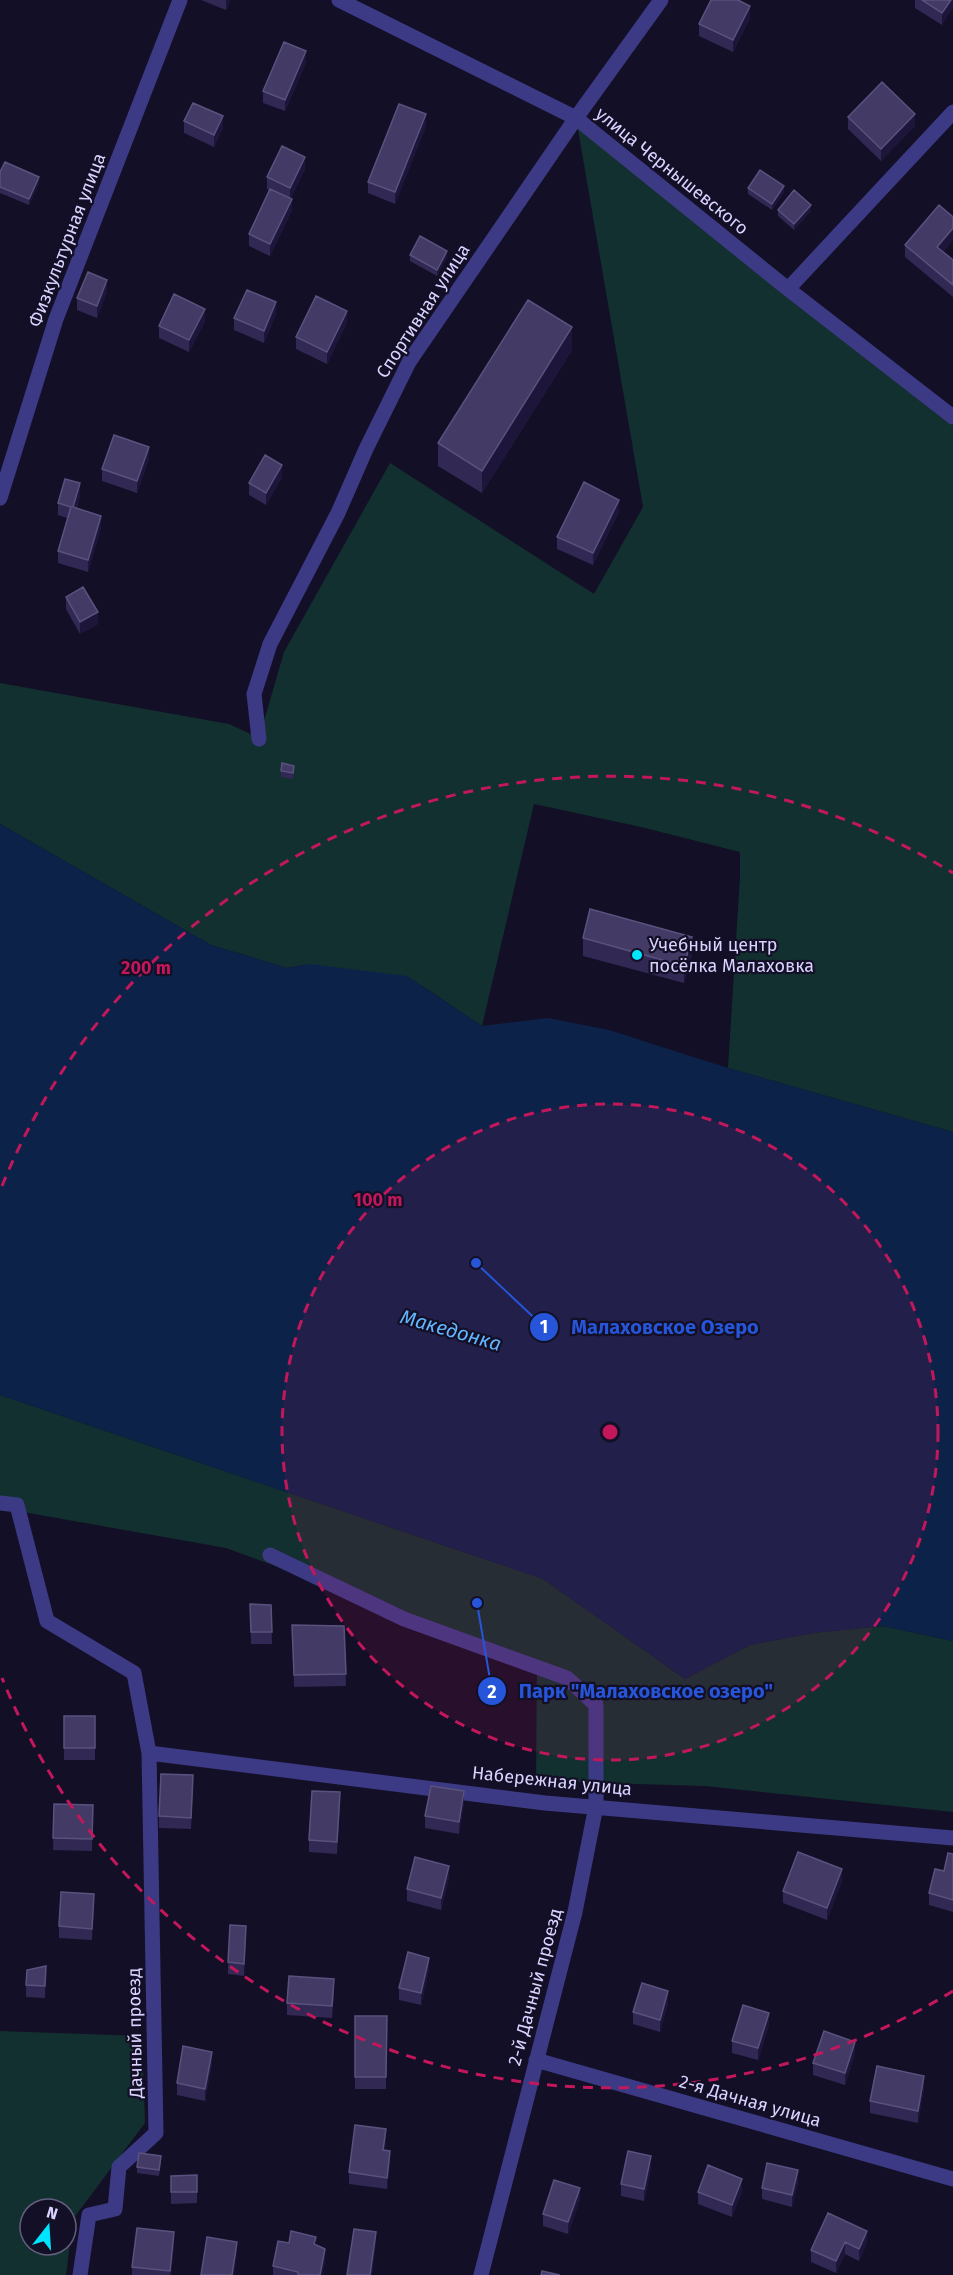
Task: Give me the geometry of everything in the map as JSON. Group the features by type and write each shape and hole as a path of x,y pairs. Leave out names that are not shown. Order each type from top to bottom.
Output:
{"street":[{"name":"Физкультурная улица","path":"0,498 56,319 180,0"},
{"name":"улица Чернышевского","path":"339,0 576,118 788,289 953,417"},
{"name":"Спортивная улица","path":"259,739 254,694 270,644 338,513 366,449 409,362 576,118 661,0"},
{"path":"788,289 953,112"},
{"path":"0,1503 17,1505 47,1621 134,1673 149,1753"},
{"name":"2-й Дачный проезд","path":"270,1555 404,1619 567,1678 596,1705 596,1806 575,1912 481,2275"},
{"name":"Набережная улица","path":"149,1753 544,1803 953,1838"},
{"name":"Дачный проезд","path":"80,2275 89,2215 115,2209 119,2167 156,2133 149,1753"},
{"name":"2-я Дачная улица","path":"536,2061 953,2179"}],"green space":[{"path":"576,118 953,417 953,1132 728,1068 740,852 641,827 534,804 482,1026 421,985 304,965 287,968 211,945 0,824 0,683 229,724 259,738 284,652 390,463 594,594 643,507"},
{"path":"0,1395 543,1579 685,1679 750,1645 813,1633 883,1626 953,1641 953,1812 705,1786 536,1781 537,1661 226,1548 6,1509 0,1510"},
{"path":"0,2031 142,2036 145,2123 78,2212 78,2197 18,2197 18,2257 68,2257 66,2275 0,2275"}],"water":[{"name":"Македонка","path":"0,824 211,945 287,968 310,964 407,976 482,1026 548,1018 609,1030 728,1068 953,1132 953,1641 883,1626 813,1633 750,1645 685,1679 543,1579 0,1395"}],"building":[{"path":"711,0 738,0 750,6 733,40 699,24"},
{"path":"922,0 951,0 942,13"},
{"path":"284,42 306,51 285,100 263,91"},
{"path":"882,82 915,114 881,149 848,117"},
{"path":"193,103 223,116 214,135 184,121"},
{"path":"399,104 426,114 395,192 368,182"},
{"path":"282,146 305,157 290,188 267,177"},
{"path":"5,162 39,177 29,199 0,187 0,172"},
{"path":"760,170 784,186 772,204 748,188"},
{"path":"270,189 292,199 270,244 249,234"},
{"path":"794,190 811,205 794,224 778,210"},
{"path":"939,205 953,217 953,228 937,247 953,260 953,285 905,245"},
{"path":"420,236 447,251 437,270 410,255"},
{"path":"88,272 107,280 97,306 77,298"},
{"path":"247,290 276,302 264,331 234,318"},
{"path":"174,294 205,309 189,340 159,326"},
{"path":"316,296 347,311 327,352 296,337"},
{"path":"528,300 572,327 482,471 438,443"},
{"path":"114,435 149,447 137,481 102,469"},
{"path":"265,455 282,465 266,493 249,483"},
{"path":"65,479 80,483 73,507 101,516 88,560 58,551 71,507 58,503"},
{"path":"584,482 619,500 593,553 557,537"},
{"path":"83,587 98,612 80,622 66,597"},
{"path":"282,763 294,766 293,773 281,771"},
{"path":"590,909 692,937 684,966 583,938"},
{"path":"250,1604 271,1605 272,1632 251,1632"},
{"path":"292,1625 344,1626 346,1674 294,1675"},
{"path":"64,1716 95,1716 95,1748 64,1748"},
{"path":"161,1774 193,1775 191,1818 159,1816"},
{"path":"431,1786 464,1791 459,1822 425,1816"},
{"path":"312,1791 340,1792 337,1842 309,1840"},
{"path":"54,1804 93,1805 92,1839 53,1838"},
{"path":"798,1852 842,1869 827,1908 783,1891"},
{"path":"948,1853 953,1854 953,1900 929,1893 935,1869 944,1871"},
{"path":"415,1857 449,1866 441,1898 407,1889"},
{"path":"61,1892 94,1894 92,1929 59,1926"},
{"path":"230,1925 246,1926 244,1964 228,1962"},
{"path":"408,1952 429,1958 421,1993 399,1988"},
{"path":"46,1966 45,1986 26,1985 27,1970"},
{"path":"289,1976 334,1979 332,2006 287,2003"},
{"path":"642,1983 668,1991 660,2020 633,2012"},
{"path":"743,2005 769,2013 758,2048 732,2041"},
{"path":"355,2016 387,2016 386,2077 355,2077"},
{"path":"824,2031 855,2042 845,2073 813,2063"},
{"path":"183,2046 212,2052 205,2089 177,2083"},
{"path":"877,2066 924,2076 918,2111 870,2101"},
{"path":"355,2125 386,2129 383,2150 390,2151 387,2178 349,2172"},
{"path":"628,2151 651,2156 644,2189 621,2184"},
{"path":"139,2153 161,2156 159,2170 137,2167"},
{"path":"767,2163 798,2170 792,2195 762,2188"},
{"path":"708,2165 742,2179 732,2205 698,2192"},
{"path":"197,2175 197,2192 171,2192 171,2176"},
{"path":"554,2180 580,2188 568,2222 543,2214"},
{"path":"828,2213 867,2231 859,2249 845,2242 836,2261 811,2250"},
{"path":"137,2228 174,2232 170,2271 132,2267"},
{"path":"354,2229 376,2232 370,2275 347,2275"},
{"path":"291,2231 316,2237 314,2244 325,2249 320,2275 298,2275 298,2272 273,2266 278,2241 289,2243"},
{"path":"207,2237 237,2242 232,2275 201,2275"},
{"path":"542,2271 560,2275 541,2275"}],"place":[{"name":"Учебный центр посёлка Малаховка","path":"637,955"},
{"name":"Малаховское Озеро","path":"476,1263"},
{"name":"Парк \"Малаховское озеро\"","path":"477,1603"}]}
